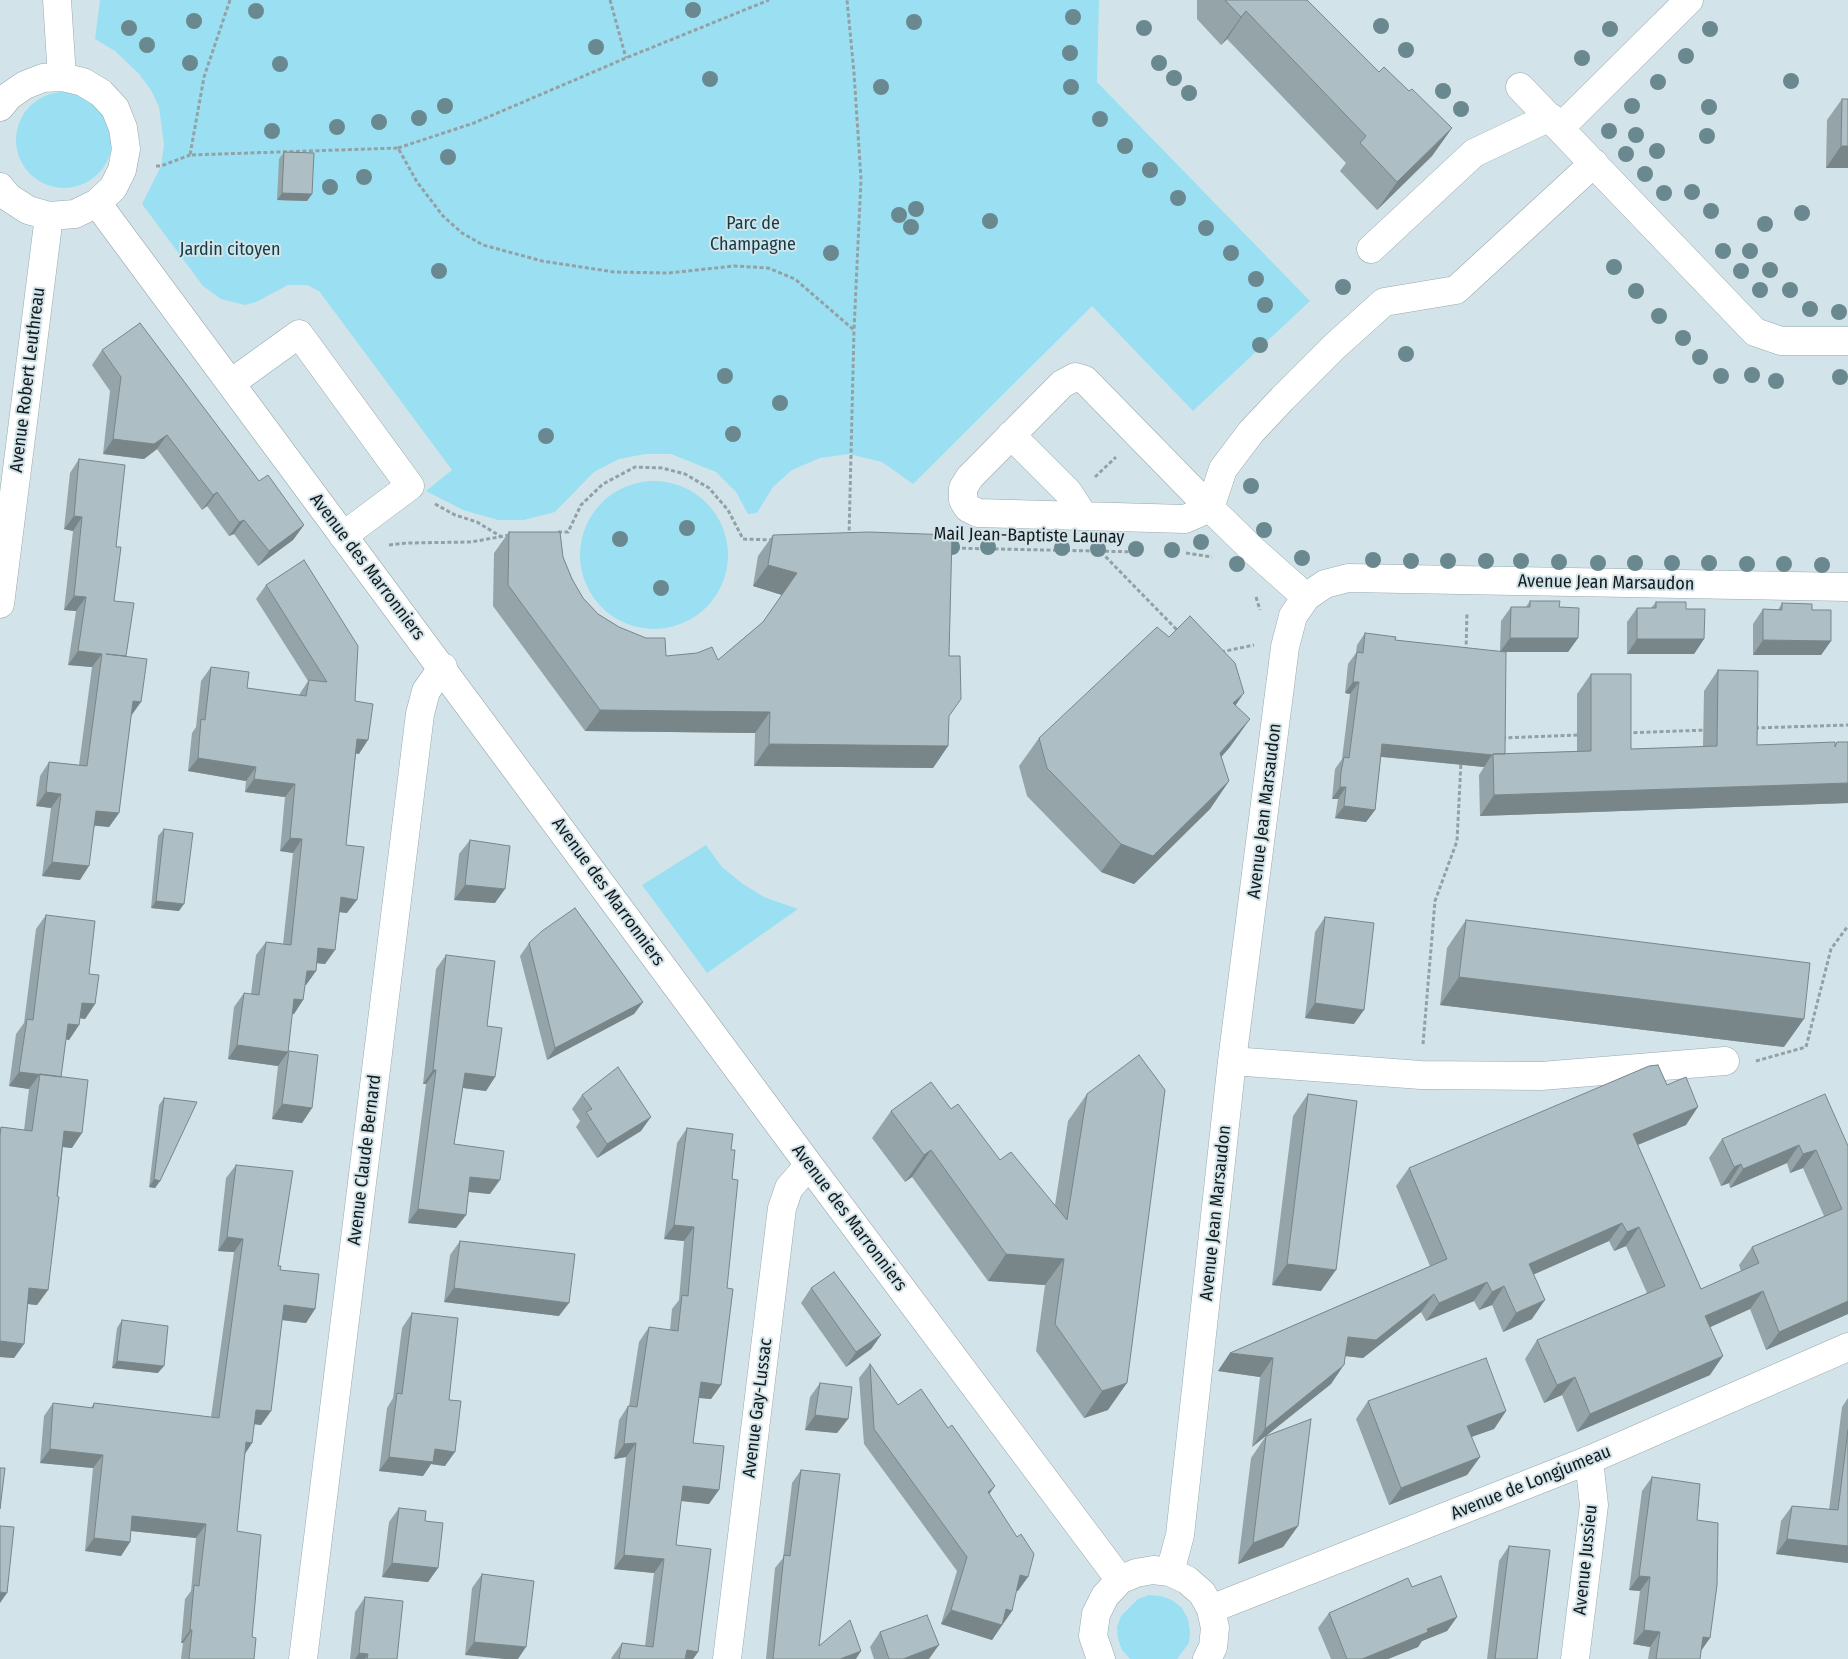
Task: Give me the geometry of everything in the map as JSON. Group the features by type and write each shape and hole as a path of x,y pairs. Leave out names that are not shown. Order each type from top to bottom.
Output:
{"street":[{"path":"57,0 62,77"},
{"path":"1371,250 1474,152 1555,123 1689,0"},
{"path":"0,186 8,197 28,210 49,216 75,214 97,203 112,188 122,170 126,149 124,128 115,108 101,93 83,82 62,77 43,78 3,96"},
{"path":"1520,87 1755,332 1781,341 1848,341"},
{"path":"1306,597 1253,550 1210,508 1085,380 1074,377 1062,384 970,477 964,488 963,500 968,508 978,513 1184,519 1210,508 1223,469 1251,432 1328,353 1376,308 1384,302 1456,290 1594,163"},
{"name":"Avenue des Marronniers","path":"97,203 348,543 443,667 809,1166 1120,1580"},
{"name":"Avenue Robert Leuthreau","path":"0,604 49,216"},
{"path":"231,383 299,334 410,486 348,543"},
{"path":"1011,435 1068,492 1083,515"},
{"name":"Avenue Jean Marsaudon","path":"1170,1572 1180,1535 1232,1061 1272,645 1306,597 1325,584 1348,578 1465,582 1848,587"},
{"name":"Avenue Claude Bernard","path":"303,1659 420,714 426,691 443,667"},
{"path":"1232,1061 1421,1075 1541,1076 1725,1061"},
{"name":"Avenue Gay-Lussac","path":"727,1659 782,1208 788,1188 809,1166"},
{"name":"Avenue de Longjumeau","path":"1211,1609 1589,1460 1848,1347"},
{"name":"Avenue Jussieu","path":"1575,1659 1594,1505 1589,1460"},
{"path":"1095,1658 1096,1614 1105,1596 1120,1580 1136,1573 1153,1570 1170,1572 1188,1580 1202,1593 1211,1609 1215,1628 1213,1647 1208,1659"}],"path":[{"path":"230,0 204,77 190,155 398,148 474,124 626,58 769,0"},
{"path":"610,0 626,58"},
{"path":"847,0 861,179 854,330 849,544"},
{"path":"398,148 417,182 443,216 462,233 483,245 542,261 614,272 669,273 734,266 768,268 795,279 854,330"},
{"path":"1083,515 1086,485 1139,434"},
{"path":"549,533 568,532 581,505 603,484 635,467 644,467 662,468 685,474 709,488 728,510 743,539 781,541"},
{"path":"410,486 433,503 455,515 476,522 500,536"},
{"path":"348,543 471,542 520,534"},
{"name":"Mail Jean-Baptiste Launay","path":"940,548 1149,553"},
{"path":"1101,552 1183,637"},
{"path":"1178,553 1197,553 1213,558"},
{"path":"1465,582 1468,618 1466,655"},
{"path":"1251,590 1257,598 1261,613"},
{"path":"1212,654 1272,645"},
{"path":"1749,729 1848,725"},
{"path":"1620,734 1709,730"},
{"path":"1501,738 1580,735"},
{"path":"1421,1075 1435,901 1457,841 1461,758"},
{"path":"1725,1061 1748,1064 1806,1046 1831,949 1848,926"}],"green space":[{"name":"Parc de Champagne","path":"100,0 1099,0 1097,82 1310,301 1193,411 1092,306 913,484 882,462 849,454 820,458 792,470 773,487 757,513 748,514 736,492 716,472 671,454 645,454 619,459 594,472 555,512 524,520 498,520 463,510 426,491 452,470 319,291 307,285 288,285 256,302 245,305 221,299 203,286 142,204 161,166 164,145 159,107 151,90 139,74 115,51 95,39"},
{"path":"64,92 82,96 98,106 108,122 112,140 108,158 98,174 82,184 64,188 46,184 30,174 20,158 16,140 20,122 30,106 46,96"},
{"path":"654,481 682,487 706,503 722,527 728,555 722,583 706,607 682,623 654,629 626,623 602,607 586,583 580,555 586,527 602,503 626,487"},
{"path":"706,845 722,867 743,884 764,897 798,909 707,973 642,885"},
{"path":"1149,1595 1161,1596 1172,1600 1182,1608 1188,1619 1189,1643 1177,1659 1130,1659 1122,1650 1118,1639 1117,1627 1121,1616 1138,1599"}],"building":[{"path":"1225,0 1307,0 1379,72 1384,67 1409,91 1412,89 1452,128 1397,182 1360,143 1366,136 1246,11 1241,17"},
{"path":"1842,99 1848,99 1848,146 1841,146"},
{"path":"284,152 314,153 312,194 282,193"},
{"path":"140,323 259,481 268,475 304,525 269,551 244,520 239,522 217,492 213,495 167,435 154,444 113,439 121,377 102,350"},
{"path":"79,459 125,465 116,547 121,547 114,601 134,603 126,656 106,654 147,659 141,702 133,701 119,813 96,811 89,866 52,862 61,794 46,792 49,762 87,766 102,654 78,651 86,597 74,596 82,517 74,516"},
{"path":"509,532 560,532 563,557 572,579 583,598 598,614 619,627 646,638 665,638 666,656 697,653 712,647 718,660 763,622 797,573 768,565 773,535 869,532 952,535 949,656 960,656 961,699 949,716 948,746 769,744 770,712 600,710 508,585"},
{"path":"304,560 358,646 355,701 373,704 368,740 357,739 346,845 364,847 357,900 341,897 335,950 318,948 316,971 307,971 303,1000 294,999 288,1052 237,1045 244,993 259,995 266,942 291,945 302,839 290,838 295,784 254,779 256,767 198,758 201,719 205,720 211,667 249,672 247,688 306,696 309,680 327,682 266,585"},
{"path":"1530,601 1560,601 1559,607 1579,608 1578,638 1510,638 1511,607 1530,607"},
{"path":"1656,602 1686,602 1686,609 1705,609 1704,639 1637,639 1637,608 1656,608"},
{"path":"1782,603 1812,604 1812,610 1831,610 1831,641 1763,640 1763,609 1782,610"},
{"path":"1190,616 1235,663 1244,693 1233,703 1250,719 1220,753 1229,781 1153,856 1121,844 1047,768 1039,738 1157,627 1169,637"},
{"path":"1365,633 1396,637 1395,640 1506,652 1505,754 1493,755 1382,744 1375,810 1344,806 1346,787 1340,787 1341,772 1344,757 1349,758 1359,682 1353,682 1355,666 1357,652 1363,653"},
{"path":"1718,670 1758,671 1757,745 1835,742 1835,747 1837,742 1848,742 1848,783 1494,795 1493,754 1591,751 1591,674 1631,674 1631,749 1717,746"},
{"path":"164,829 193,833 184,904 156,901"},
{"path":"470,840 510,846 505,889 465,885"},
{"path":"575,908 643,1002 555,1048 529,943 542,931"},
{"path":"46,915 95,921 89,974 99,975 95,1004 82,1003 79,1025 68,1024 61,1077 19,1072 27,1019 33,1020"},
{"path":"1325,917 1374,923 1364,1010 1315,1003"},
{"path":"1466,920 1810,963 1804,1019 1459,977"},
{"path":"446,955 495,961 487,1026 502,1028 495,1077 465,1073 454,1144 504,1151 500,1180 470,1177 466,1215 418,1209 436,1070 433,1070"},
{"path":"289,1051 318,1055 312,1108 282,1104"},
{"path":"1139,1055 1165,1090 1127,1383 1102,1391 1055,1324 1064,1259 1006,1254 931,1150 924,1155 891,1111 931,1082 951,1109 958,1104 1000,1160 1011,1152 1067,1220 1087,1094"},
{"path":"1658,1065 1667,1085 1686,1077 1698,1107 1633,1134 1701,1289 1759,1263 1752,1247 1842,1209 1816,1150 1803,1154 1799,1145 1743,1169 1741,1164 1734,1167 1722,1139 1825,1094 1848,1146 1848,1301 1779,1332 1763,1291 1705,1316 1723,1356 1590,1414 1575,1377 1557,1385 1537,1340 1665,1286 1639,1227 1627,1232 1622,1223 1529,1264 1545,1300 1516,1313 1504,1286 1492,1292 1487,1282 1439,1303 1434,1294 1376,1340 1348,1337 1344,1365 1265,1429 1273,1358 1230,1353 1447,1259 1409,1168 1649,1066"},
{"path":"618,1067 651,1117 607,1144 586,1112 592,1109 582,1095"},
{"path":"40,1074 88,1080 82,1133 64,1131 57,1196 59,1197 48,1290 29,1288 24,1344 0,1341 0,1135 1,1127 32,1131"},
{"path":"1308,1094 1357,1101 1336,1270 1287,1264"},
{"path":"164,1098 197,1102 160,1181 154,1179"},
{"path":"687,1128 733,1134 731,1150 735,1150 732,1179 738,1180 727,1288 733,1289 721,1385 701,1382 693,1443 724,1446 719,1490 683,1486 676,1545 711,1549 698,1652 687,1650 685,1659 619,1659 622,1643 653,1647 664,1559 624,1555 636,1443 624,1444 628,1406 637,1407 649,1327 678,1331 682,1295 688,1296 694,1227 674,1225"},
{"path":"236,1165 293,1171 278,1266 281,1266 280,1270 319,1274 315,1309 284,1305 271,1411 256,1410 252,1443 246,1442 237,1531 261,1535 252,1637 256,1638 254,1659 189,1659 194,1585 199,1586 206,1524 132,1516 130,1542 94,1538 103,1455 50,1449 53,1403 93,1408 94,1403 219,1418 243,1239 227,1237"},
{"path":"460,1241 575,1254 569,1303 454,1288"},
{"path":"834,1272 881,1335 856,1352 811,1288"},
{"path":"412,1313 458,1318 449,1400 461,1401 455,1452 435,1449 433,1462 389,1457 397,1393 402,1394"},
{"path":"122,1320 168,1326 164,1366 117,1361"},
{"path":"1486,1358 1506,1411 1467,1426 1480,1457 1401,1488 1368,1401"},
{"path":"870,1364 898,1405 921,1389 948,1428 952,1425 995,1486 988,1492 1017,1537 1021,1534 1034,1554 1028,1577 1020,1575 1012,1611 1006,1609 1002,1625 951,1610 967,1557 874,1429"},
{"path":"820,1383 852,1387 848,1419 815,1415"},
{"path":"1311,1419 1298,1526 1253,1543 1266,1436"},
{"path":"1848,1430 1848,1546 1787,1539 1792,1506 1838,1510"},
{"path":"0,1468 5,1468 0,1509"},
{"path":"801,1470 840,1474 819,1646 850,1620 861,1651 840,1659 773,1659 784,1555 790,1556"},
{"path":"1652,1477 1700,1484 1697,1520 1718,1523 1717,1585 1710,1638 1703,1637 1700,1659 1656,1659 1660,1632 1644,1630 1650,1577 1639,1576"},
{"path":"399,1508 426,1511 425,1521 443,1523 438,1568 392,1563"},
{"path":"0,1526 14,1527 7,1593 0,1592"},
{"path":"1509,1546 1550,1550 1537,1659 1495,1659"},
{"path":"482,1574 534,1581 526,1647 474,1642"},
{"path":"1441,1576 1457,1617 1427,1629 1428,1632 1362,1659 1347,1659 1329,1613 1408,1578 1412,1587"},
{"path":"365,1597 403,1601 397,1659 367,1659 368,1654 359,1653"},
{"path":"927,1615 939,1645 903,1659 889,1659 880,1632"}],"park label":[{"name":"Jardin citoyen","path":"230,250"}]}
